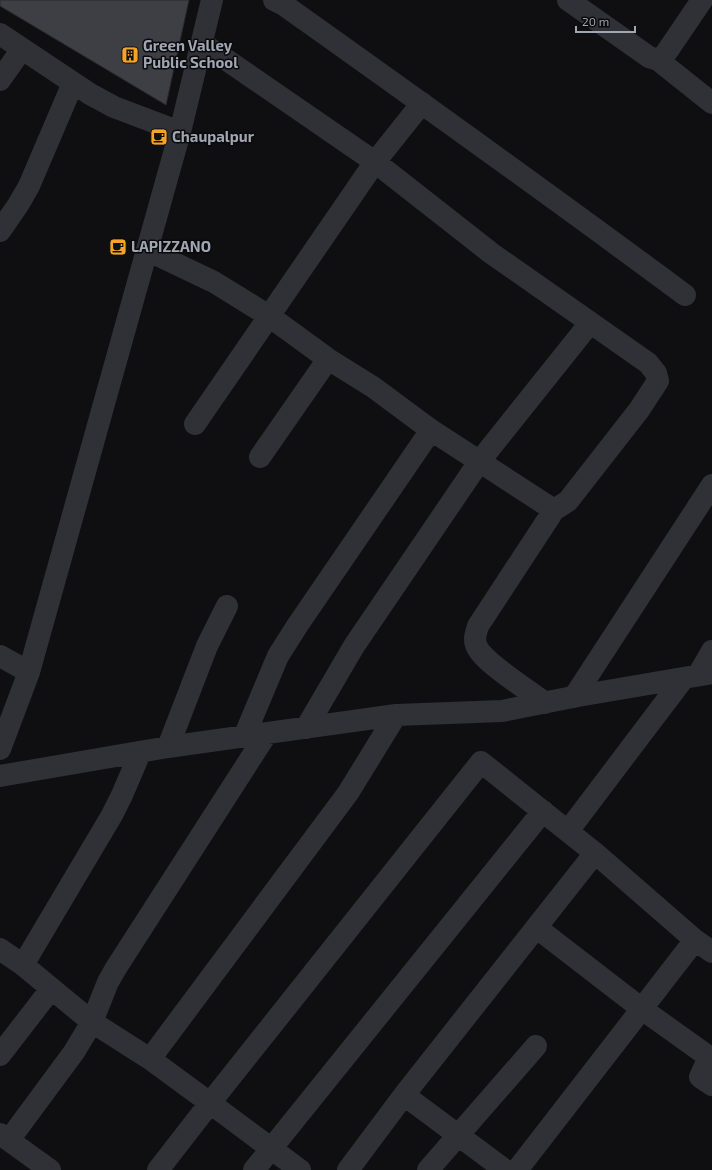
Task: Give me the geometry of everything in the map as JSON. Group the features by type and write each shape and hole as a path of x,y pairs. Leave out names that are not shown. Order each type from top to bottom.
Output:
{"street":[{"path":"0,749 29,672 180,132 212,0"},
{"path":"274,0 284,5 422,103 685,296"},
{"path":"568,0 650,57 658,60 712,103"},
{"path":"658,60 664,56 702,0"},
{"path":"0,34 90,94 114,107 180,132"},
{"path":"202,43 375,162 491,253 648,363 656,373 658,381 639,410 568,501 554,510 478,626 475,637 477,648 489,662 545,703"},
{"path":"0,80 22,49"},
{"path":"0,230 18,205 29,186 73,83"},
{"path":"195,424 375,162 422,103"},
{"path":"147,250 214,282 269,316 328,360 373,387 431,430 554,510"},
{"path":"306,728 354,646 479,462 590,323"},
{"path":"260,457 328,360"},
{"path":"244,737 278,656 431,430"},
{"path":"574,697 712,485"},
{"path":"168,747 207,646 227,606"},
{"path":"568,831 698,675 712,651"},
{"path":"0,656 29,672"},
{"path":"0,776 168,747 396,715 502,711 698,675"},
{"path":"150,1059 348,793 396,715"},
{"path":"50,1170 4,1137 74,1052 92,1022 108,982 116,968 267,733"},
{"path":"22,965 112,815 140,753"},
{"path":"158,1170 481,762 595,852 704,946 642,1009 518,1170"},
{"path":"254,1170 543,811"},
{"path":"348,1170 404,1095 537,928 595,852"},
{"path":"537,928 642,1009 709,1056 700,1077 712,1085"},
{"path":"0,948 92,1022 150,1059 300,1170"},
{"path":"0,1055 51,989"},
{"path":"428,1170 536,1046"},
{"path":"404,1095 505,1170"}],"building":[{"name":"Green Valley Public School","path":"0,0 189,0 166,105 0,6"}],"place":[{"name":"Green Valley Public School","path":"130,55"},
{"name":"Chaupalpur","path":"159,137"},
{"name":"LAPIZZANO","path":"118,247"}]}
